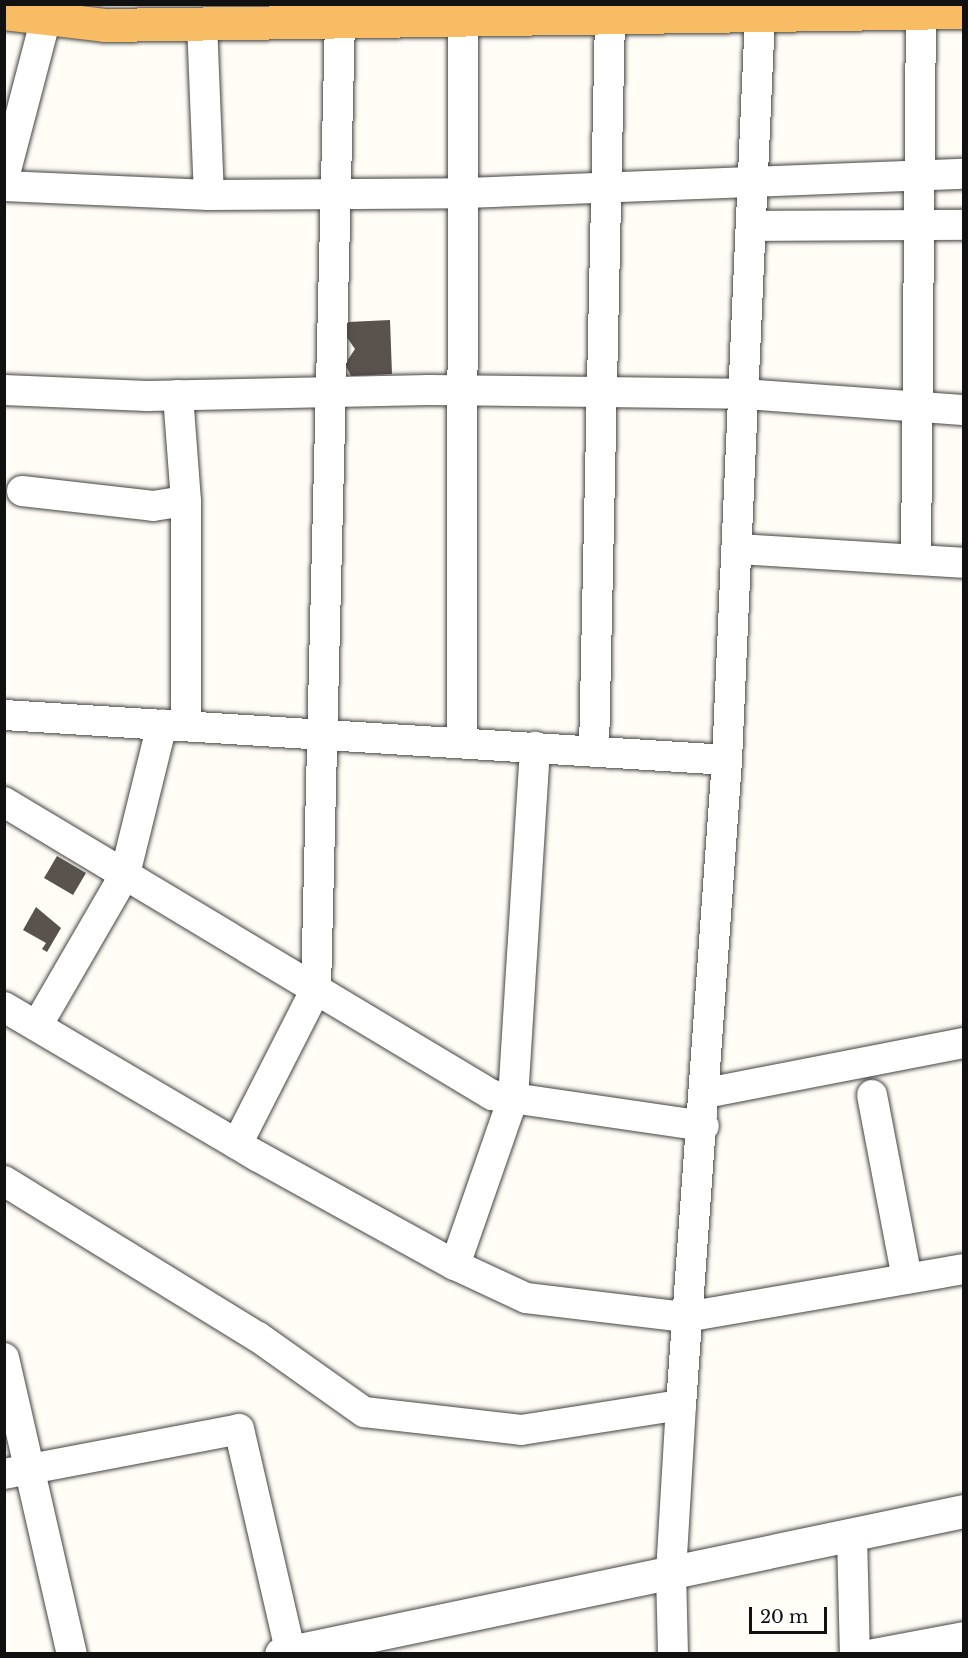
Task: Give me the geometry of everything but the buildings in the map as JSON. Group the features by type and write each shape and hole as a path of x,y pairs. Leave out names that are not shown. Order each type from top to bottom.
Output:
{"highway":[{"path":"4,7 38,11 104,26 340,19 610,19 963,12"},
{"path":"4,13 38,11"}],"street":[{"path":"4,178 38,11"},
{"path":"916,560 920,406 918,176 921,13"},
{"path":"669,1653 671,1573 686,1317 704,1126 727,760 755,182 760,17"},
{"path":"237,1144 316,989 320,734 334,392 335,194 340,19"},
{"path":"594,751 604,188 610,19"},
{"path":"462,743 465,193 463,20"},
{"path":"202,23 209,195"},
{"path":"4,186 209,195 465,193 963,174"},
{"path":"753,226 963,225"},
{"path":"4,390 178,395 464,390 744,394 963,410"},
{"path":"37,1026 125,874 174,725 186,501 178,395"},
{"path":"22,491 153,506 186,501"},
{"path":"737,549 963,563"},
{"path":"4,715 727,760"},
{"path":"455,1265 513,1098 535,747"},
{"path":"4,801 492,1095 704,1126"},
{"path":"4,1006 237,1144 455,1265 526,1298 686,1317 963,1269"},
{"path":"706,1093 963,1043"},
{"path":"872,1095 907,1279"},
{"path":"4,1181 258,1338 364,1412 521,1430 681,1405"},
{"path":"4,1358 17,1471 72,1653"},
{"path":"17,1471 240,1429 288,1653 963,1511"},
{"path":"852,1535 855,1653"},
{"path":"874,1653 963,1638"}]}
